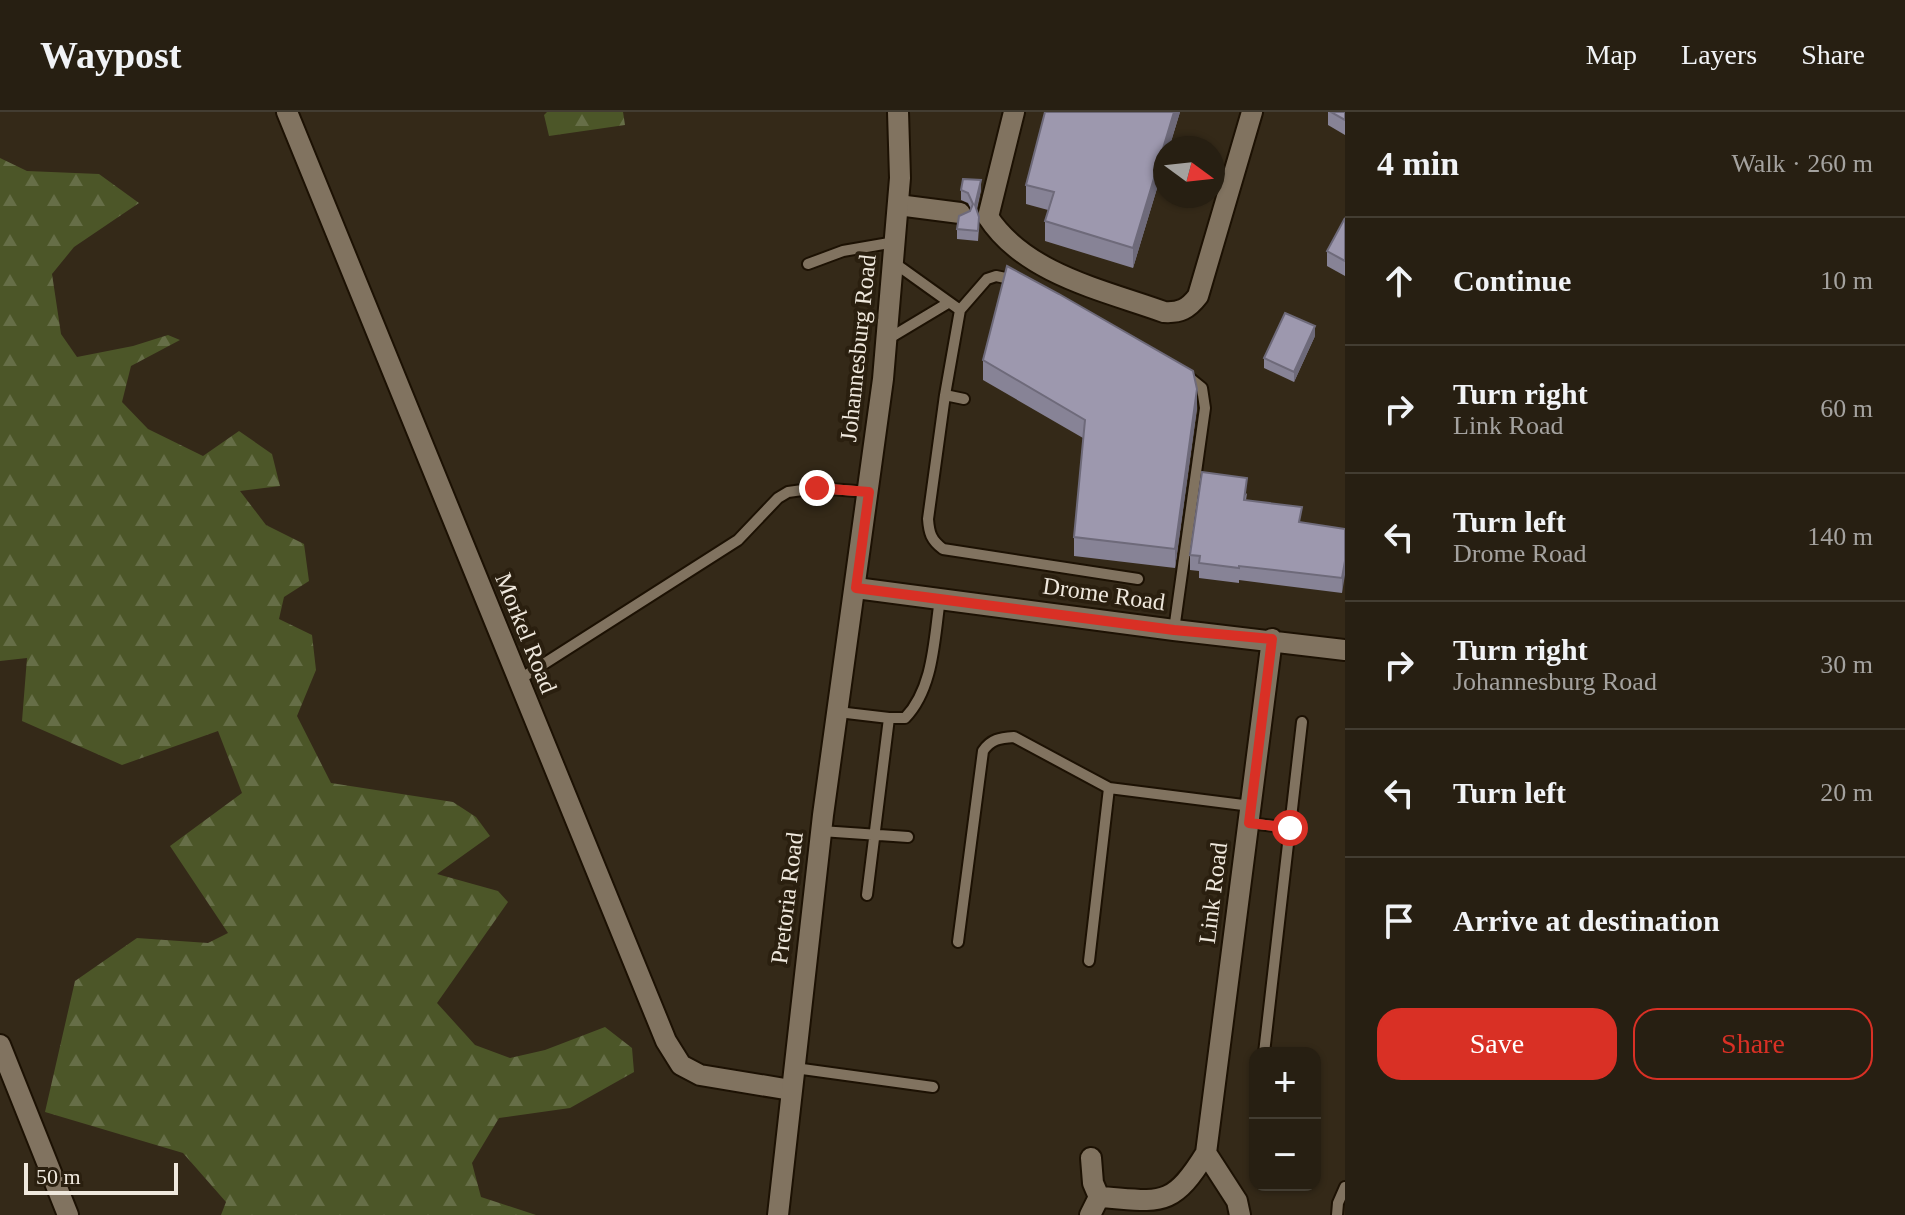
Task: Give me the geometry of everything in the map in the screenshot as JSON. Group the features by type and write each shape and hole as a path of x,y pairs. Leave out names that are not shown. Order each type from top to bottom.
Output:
{"street":[{"name":"Morkel Road","path":"287,112 666,1041 681,1065 700,1075 791,1090"},
{"name":"Johannesburg Road","path":"856,588 887,339 900,178 898,112"},
{"path":"976,215 994,183 1014,112"},
{"path":"898,205 976,215 1029,259 1082,283 1164,312 1183,310 1198,296 1252,112"},
{"name":"Drome Road","path":"856,588 1345,650"},
{"name":"Pretoria Road","path":"778,1215 821,831 856,588"},
{"name":"Link Road","path":"1206,1153 1272,639"},
{"path":"0,1045 68,1215"},
{"path":"1091,1158 1095,1206 1158,1201 1178,1192 1206,1153 1237,1201 1240,1215"}],"lane":[{"path":"808,264 843,251 894,252 948,303 960,310"},
{"path":"1029,287 1017,280 996,276 987,279 960,310 945,395 928,519 929,533 943,549 1138,579"},
{"path":"887,339 948,303"},
{"path":"1174,630 1205,408 1202,388 1181,372"},
{"path":"945,395 964,399"},
{"path":"517,681 738,540 778,498 788,492 817,488 869,492"},
{"path":"838,712 905,718 923,694 940,599"},
{"path":"867,895 889,718"},
{"path":"1265,1047 1302,722"},
{"path":"958,942 983,751 988,744 999,739 1014,737 1109,788 1250,814 1290,828"},
{"path":"1089,961 1109,788"},
{"path":"821,831 908,837"},
{"path":"795,1068 933,1087"},
{"path":"1337,1215 1345,1187"}],"green space":[{"path":"547,112 623,112 625,125 549,136 544,115"},
{"path":"0,158 27,171 99,174 139,203 74,247 52,274 61,334 77,357 133,346 168,335 180,340 131,366 122,402 148,429 203,456 239,431 272,454 280,486 240,491 266,525 304,544 309,581 284,597 279,619 312,635 316,670 297,716 331,783 453,802 476,817 490,836 437,874 498,891 508,902 437,1003 475,1045 510,1058 545,1050 605,1027 632,1048 634,1072 570,1108 499,1118 472,1163 481,1197 536,1215 221,1215 226,1202 183,1153 45,1112 75,981 137,938 208,943 228,933 170,846 242,793 218,731 122,765 22,721 27,658 0,661"}],"building":[{"path":"1045,112 1174,112 1167,136 1153,136 1153,182 1133,248 1045,221 1054,192 1026,185"},
{"path":"1331,112 1345,112 1345,120"},
{"path":"963,179 981,180 975,205 979,217 978,231 957,229 959,216 970,211 973,204 968,193 961,190"},
{"path":"1345,218 1345,261 1327,251"},
{"path":"1007,266 1193,371 1197,389 1175,549 1074,537 1085,420 983,360"},
{"path":"1285,313 1315,326 1294,372 1264,358"},
{"path":"1202,472 1247,478 1244,500 1302,507 1299,522 1345,529 1342,578 1199,563 1200,556 1190,555"}],"route":[{"path":"817,488 869,492 856,588 1174,630 1272,639 1249,823 1290,828"}]}
